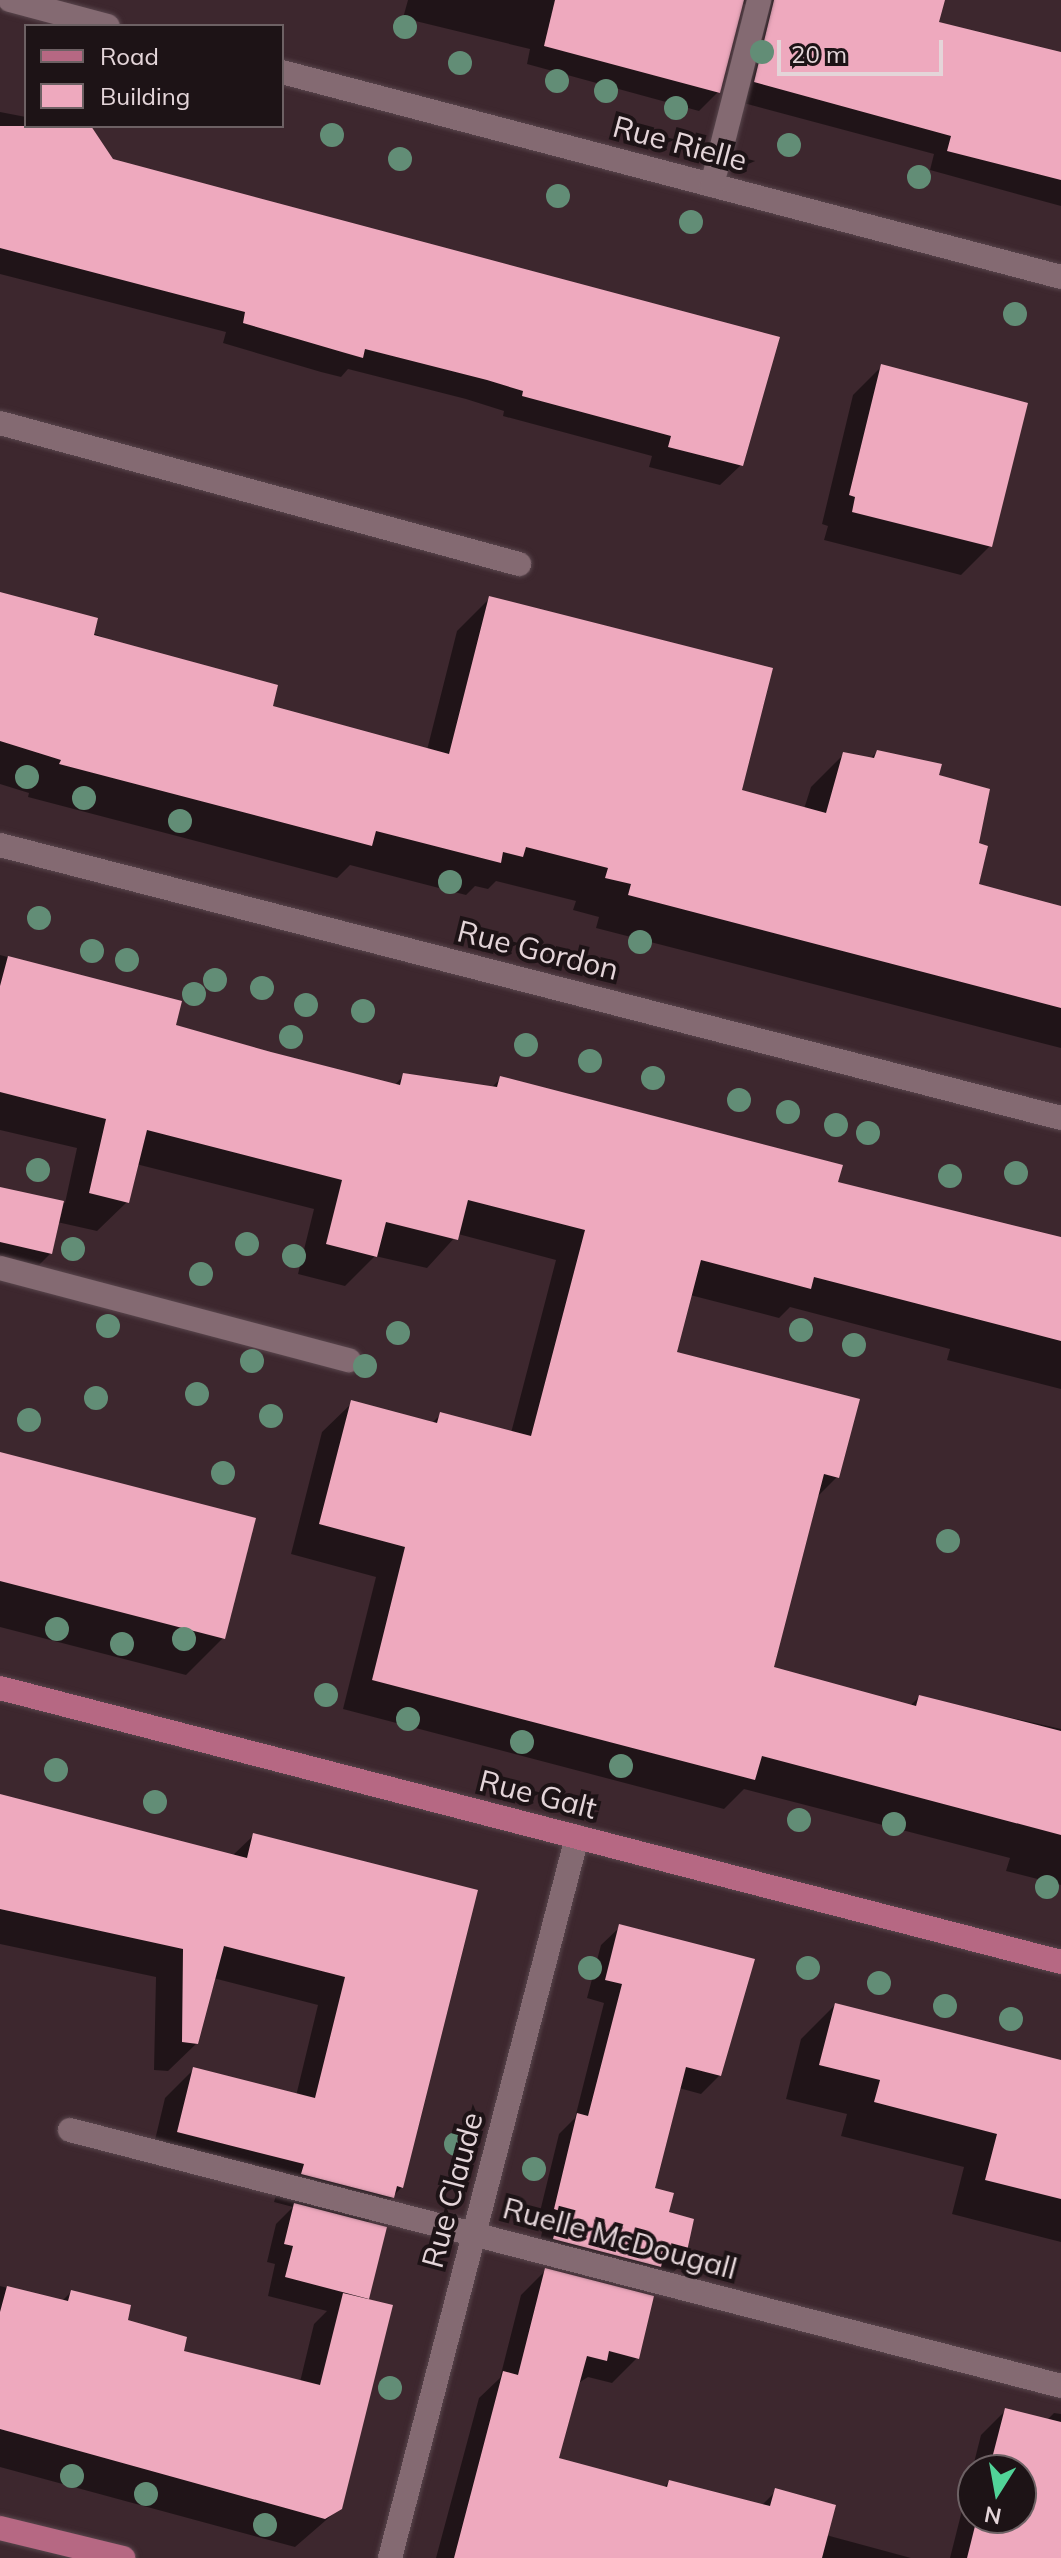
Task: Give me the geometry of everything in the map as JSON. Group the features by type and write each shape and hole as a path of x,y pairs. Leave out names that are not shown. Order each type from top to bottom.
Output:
{"main road":[{"name":"Rue Galt","path":"0,1688 1061,1962"},
{"path":"0,2528 123,2558"}],"street":[{"path":"10,0 100,24"},
{"path":"712,185 759,0"},
{"name":"Rue Rielle","path":"284,73 1061,277"},
{"path":"0,423 519,564"},
{"name":"Rue Gordon","path":"0,845 1061,1118"},
{"path":"0,1268 349,1360"},
{"name":"Rue Claude","path":"390,2558 577,1837"},
{"name":"Ruelle McDougall","path":"70,2130 1061,2386"}],"building":[{"path":"555,0 744,0 720,93 544,46"},
{"path":"774,0 945,0 939,22 1061,52 1061,180 947,151 951,136 754,82"},
{"path":"0,126 92,128 113,159 780,337 743,466 668,447 671,436 522,396 523,391 487,380 365,349 363,358 243,323 245,312 0,248"},
{"path":"881,364 1028,403 992,547 852,512 855,497 849,495"},
{"path":"0,592 98,618 94,635 278,685 273,706 449,754 489,596 773,668 742,790 826,813 843,752 874,758 877,750 942,764 939,775 990,789 979,843 988,846 979,884 1061,906 1061,1008 628,895 631,884 605,878 608,868 526,847 523,857 503,852 501,863 376,831 372,846 59,764 61,760 0,741"},
{"path":"8,956 182,1001 176,1025 271,1052 400,1085 403,1073 497,1087 500,1076 843,1165 838,1182 1061,1237 1061,1341 814,1277 811,1289 701,1260 677,1352 860,1399 839,1478 824,1474 774,1667 916,1706 919,1695 1061,1731 1061,1835 762,1756 755,1780 372,1680 405,1547 319,1524 351,1400 437,1423 440,1412 531,1436 585,1230 468,1200 458,1240 386,1222 377,1257 326,1244 342,1180 147,1130 129,1203 89,1193 106,1119 0,1092 0,986"},
{"path":"0,1187 64,1201 52,1254 0,1242"},
{"path":"0,1452 256,1518 225,1639 0,1581"},
{"path":"0,1794 247,1858 253,1833 478,1890 403,2188 397,2186 394,2198 301,2174 304,2164 177,2132 193,2067 315,2098 345,1977 224,1946 198,2044 182,2042 183,1949 0,1909"},
{"path":"619,1924 755,1959 721,2076 686,2067 655,2188 674,2193 669,2212 694,2219 684,2265 663,2259 661,2267 553,2239 560,2211 554,2209 577,2113 588,2116 622,1984 605,1980"},
{"path":"835,2003 1061,2060 1061,2199 985,2180 997,2134 874,2102 880,2080 819,2065"},
{"path":"294,2203 387,2227 369,2299 285,2277 293,2246 284,2244"},
{"path":"545,2268 654,2296 639,2359 609,2351 607,2361 587,2356 559,2458 667,2487 669,2480 770,2506 775,2488 836,2505 822,2558 454,2558 503,2371 518,2375"},
{"path":"7,2286 68,2301 71,2290 131,2305 128,2320 187,2337 184,2351 320,2385 343,2293 393,2305 342,2509 325,2519 0,2429 0,2312"},
{"path":"1005,2408 1061,2422 1061,2558 967,2558 973,2534 1037,2534 1037,2454 993,2454"}]}
